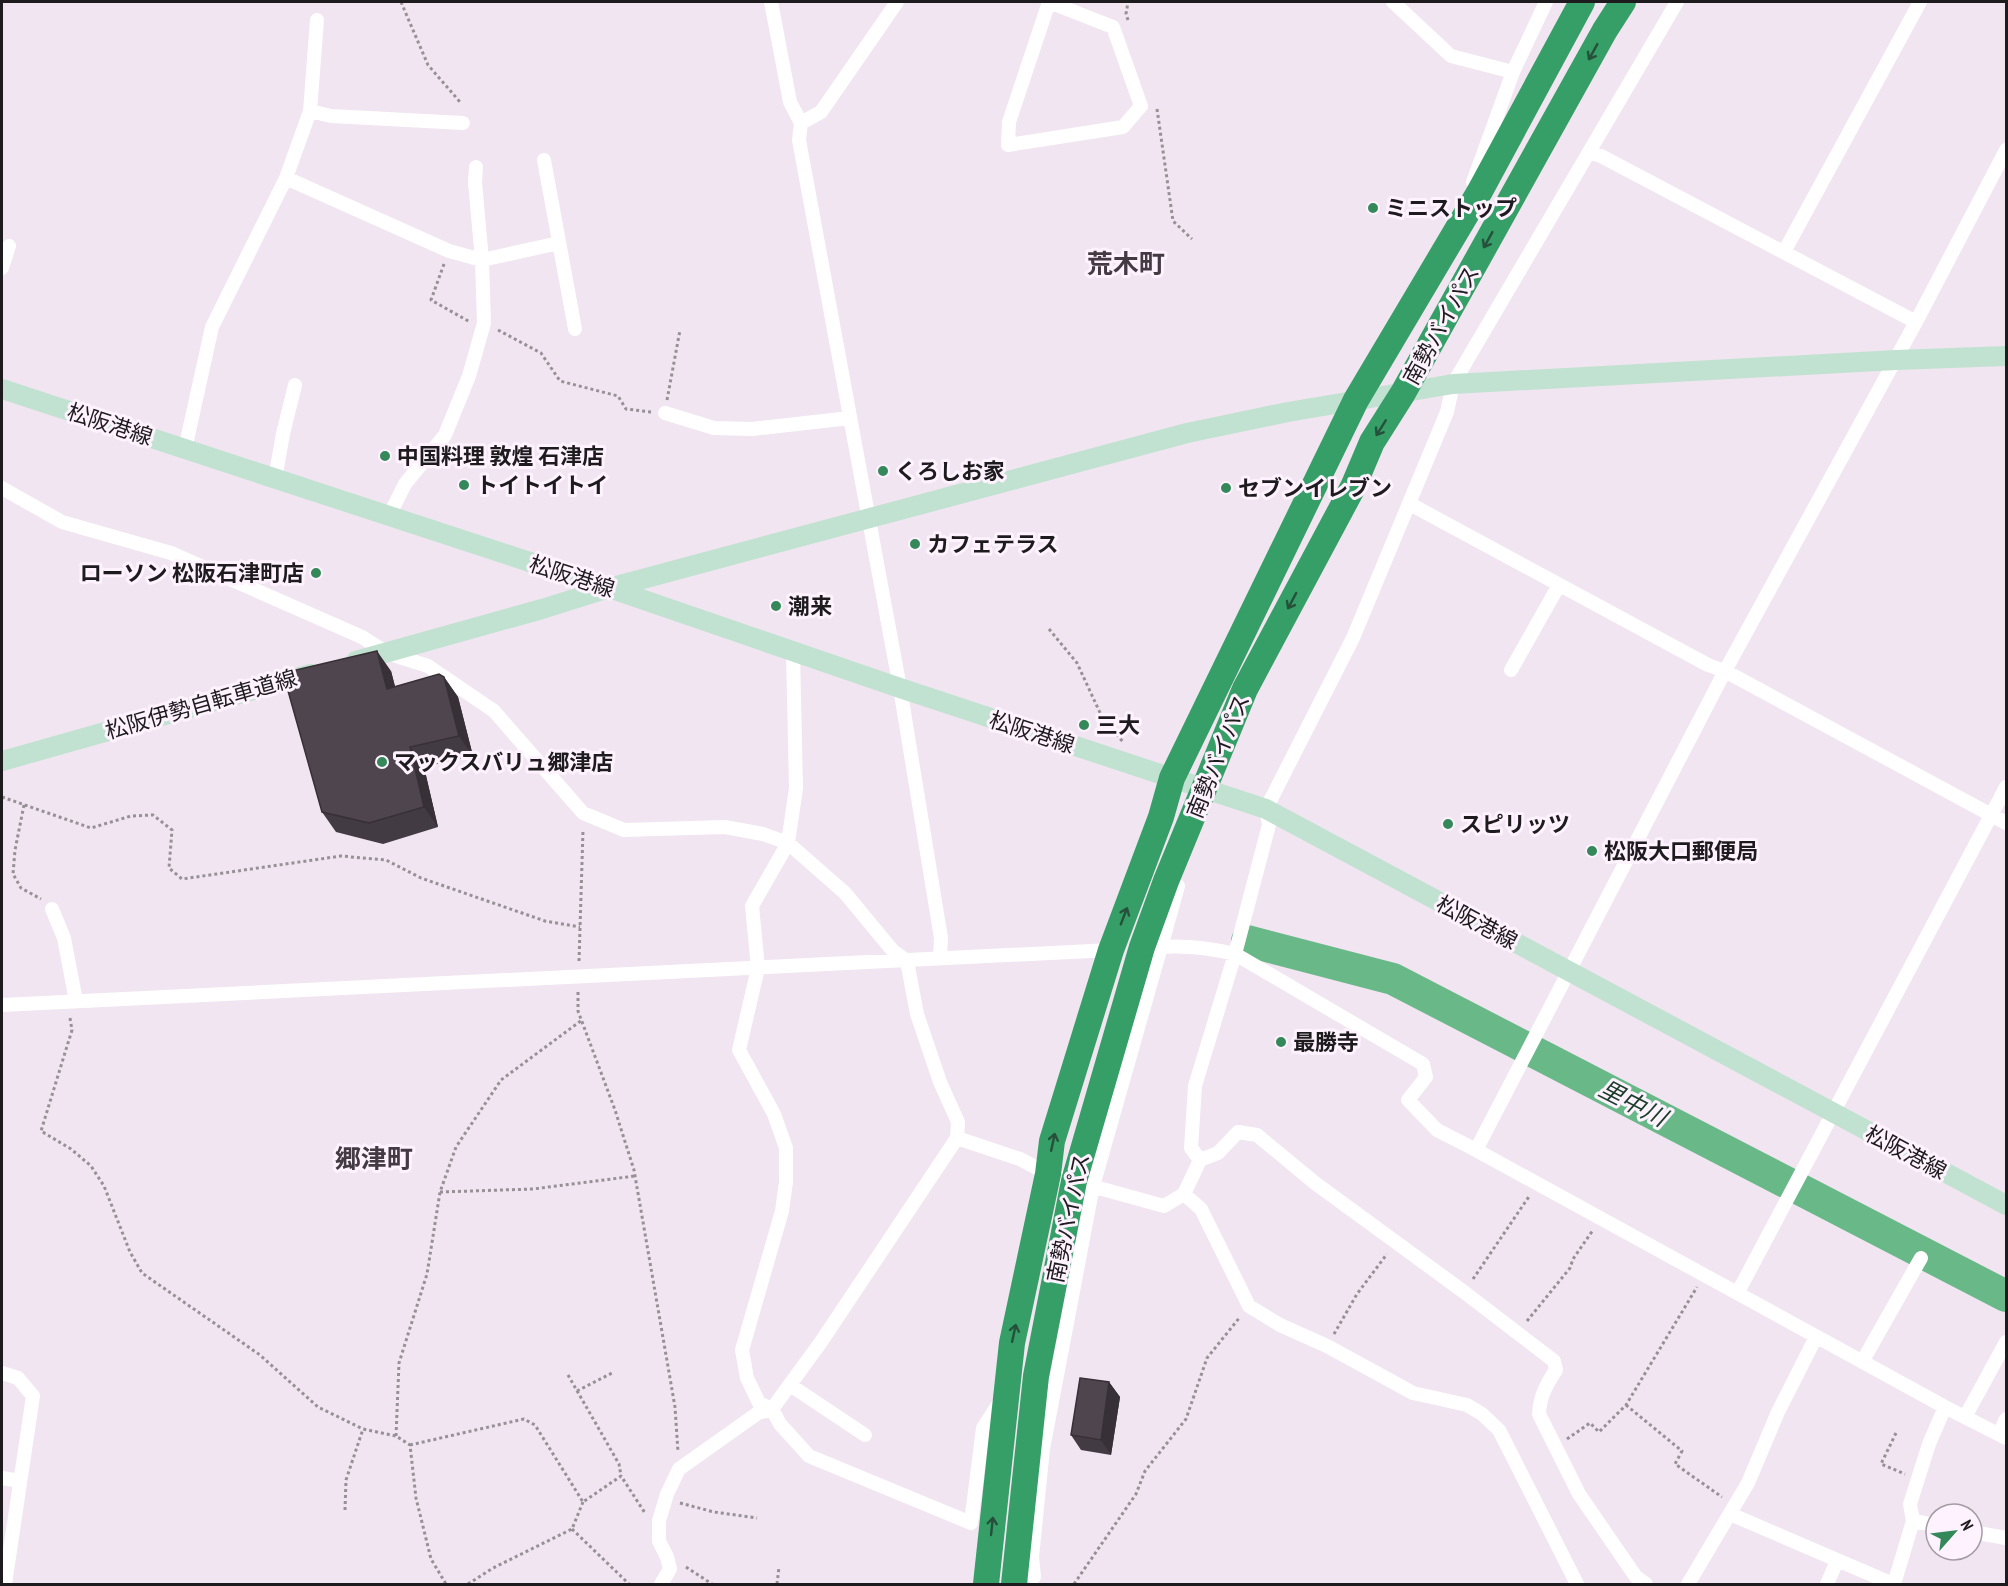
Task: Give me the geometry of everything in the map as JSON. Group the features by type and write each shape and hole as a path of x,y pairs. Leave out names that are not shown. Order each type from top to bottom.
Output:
{"highway":[{"name":"南勢バイパス","path":"986,1584 1012,1342 1053,1141 1111,950 1161,817 1172,778 1356,400 1480,192 1582,2"},
{"name":"南勢バイパス","path":"1027,1582 1017,1553 1036,1376 1142,946 1166,881 1245,689 1353,487 1372,442 1403,393 1623,2"}],"main road":[{"name":"松阪伊勢自転車道線","path":"2,761 542,609 609,588 1187,433 1288,412 1453,384 2007,356"},
{"name":"松阪港線","path":"2,389 609,588 900,688 1266,809 2007,1205"}],"street":[{"path":"771,2 790,102 801,123 799,140 900,688 941,938 940,957"},
{"path":"801,123 821,112 897,2"},
{"path":"1049,2 1113,27 1141,106 1123,127 1008,145 1009,122 1049,2"},
{"path":"1393,2 1451,56 1513,72"},
{"path":"1480,192 1472,187 1513,72 1546,2"},
{"path":"1200,1160 1191,1148 1195,1086 1235,954 1269,825 1266,809 1353,638 1447,412 1453,384 1677,2"},
{"path":"1785,252 1920,2"},
{"path":"185,449 212,327 286,178 310,111 317,20"},
{"path":"310,111 331,116 463,123"},
{"path":"1476,1150 1725,671 1896,360 2007,150"},
{"path":"1589,152 1916,322"},
{"path":"544,160 575,329"},
{"path":"389,516 405,484 445,435 469,376 484,323 476,167"},
{"path":"286,178 449,251 482,260 559,243"},
{"path":"2,268 9,246"},
{"path":"275,479 295,385"},
{"path":"665,413 714,428 753,429 850,418"},
{"path":"2,488 62,522 171,553 362,637 387,653 429,666 494,711 583,813 624,830 725,827 764,834 788,843 845,893 893,951 907,961 917,1014 940,1082 958,1122 957,1137 828,1332 772,1409 758,1413 679,1469 667,1494 659,1521 659,1541 668,1557 670,1569 661,1584"},
{"path":"1410,504 2007,823"},
{"path":"1511,670 1559,585"},
{"path":"793,652 796,789 788,843 752,906 758,968 739,1050 774,1114 786,1148 786,1182 782,1211 742,1350 747,1378 759,1403 772,1409 780,1424 809,1456 971,1523 983,1428 1007,1391"},
{"path":"1738,1293 2007,787"},
{"path":"1027,1582 1032,1557 1043,1449 1084,1183 1161,947 1178,886 1166,881"},
{"path":"52,909 64,938 72,1001"},
{"path":"1161,947 1211,948 1235,954 1423,1064 1426,1077 1408,1100 1437,1130 1945,1407 2003,1436 2007,1419"},
{"path":"2,1005 1111,950"},
{"path":"957,1137 1020,1159 1048,1174 1164,1206 1184,1194 1200,1160 1218,1153 1238,1132 1257,1135 1315,1183 1554,1361 1556,1370 1543,1388 1539,1401 1539,1414 1579,1494 1636,1577 1646,1584"},
{"path":"1184,1194 1202,1209 1249,1306 1280,1325 1327,1346 1413,1393 1467,1405 1482,1414 1498,1430 1577,1584"},
{"path":"1862,1362 1921,1258"},
{"path":"1688,1584 1748,1483 1778,1412 1816,1337"},
{"path":"1965,1417 2007,1342"},
{"path":"2,1373 18,1378 33,1396 5,1584"},
{"path":"790,1385 866,1435"},
{"path":"1732,1510 1874,1581 1894,1584 1913,1521 1910,1503 1929,1444 1945,1407"},
{"path":"2,1478 20,1481"},
{"path":"1913,1521 1924,1523"},
{"path":"1984,1534 2007,1538"},
{"path":"1827,1584 1838,1562"}],"path":[{"path":"401,2 428,65 460,102"},
{"path":"1128,2 1126,14 1129,25"},
{"path":"1155,100 1173,220 1192,239"},
{"path":"449,251 431,300 473,324 484,323 541,353 560,381 618,396 626,409 665,413 680,330"},
{"path":"1049,629 1077,663 1102,717 1123,742 1120,760"},
{"path":"2,797 91,828 131,816 153,815 172,830 169,868 182,879 341,856 386,860 420,878 545,921 580,927"},
{"path":"24,805 15,850 13,874 21,888 40,898 52,909"},
{"path":"583,813 578,1011 615,1110 635,1176 675,1407 679,1469"},
{"path":"72,1001 72,1030 41,1131 71,1149 91,1166 104,1185 130,1252 142,1273 260,1355 318,1407 363,1430 396,1436 410,1445 524,1419 535,1425 583,1502"},
{"path":"396,1436 399,1363 427,1274 440,1192 456,1147 501,1080 582,1020"},
{"path":"440,1192 533,1189 635,1176"},
{"path":"1464,1292 1538,1184"},
{"path":"1518,1333 1570,1269 1573,1259 1600,1218"},
{"path":"1327,1346 1358,1294 1395,1243"},
{"path":"1555,1446 1590,1424 1599,1432 1626,1405 1696,1287 1705,1276"},
{"path":"1074,1584 1136,1494 1145,1471 1186,1419 1207,1358 1249,1306"},
{"path":"577,1391 614,1372"},
{"path":"568,1375 619,1464 621,1476 651,1522 659,1529"},
{"path":"1626,1405 1682,1451 1675,1464 1732,1510"},
{"path":"345,1510 346,1480 363,1430"},
{"path":"1896,1433 1881,1464 1917,1480"},
{"path":"410,1445 416,1498 431,1559 446,1584"},
{"path":"468,1584 493,1568 572,1529 583,1502 621,1476"},
{"path":"667,1494 678,1503 714,1512 757,1518"},
{"path":"572,1529 629,1584"},
{"path":"670,1569 682,1565 712,1584"},
{"path":"777,1584 779,1567"}],"building":[{"name":"マックスバリュ郷津店","path":"377,651 387,689 439,674 444,677 459,736 410,747 424,807 369,823 322,812 283,673"},
{"path":"1080,1378 1109,1382 1101,1440 1071,1435"}],"waterway":[{"name":"里中川","path":"1247,941 1393,979 2006,1296"}],"place":[{"name":"ミニストップ","path":"1373,208"},
{"name":"中国料理 敦煌 石津店","path":"385,456"},
{"name":"くろしお家","path":"883,471"},
{"name":"トイトイトイ","path":"464,485"},
{"name":"セブンイレブン","path":"1226,488"},
{"name":"カフェテラス","path":"915,544"},
{"name":"ローソン 松阪石津町店","path":"316,573"},
{"name":"潮来","path":"776,606"},
{"name":"三大","path":"1084,725"},
{"name":"マックスバリュ郷津店","path":"382,762"},
{"name":"スピリッツ","path":"1448,824"},
{"name":"松阪大口郵便局","path":"1592,851"},
{"name":"最勝寺","path":"1281,1042"}],"district":[{"name":"荒木町","path":"1126,263"},
{"name":"郷津町","path":"374,1158"}]}
